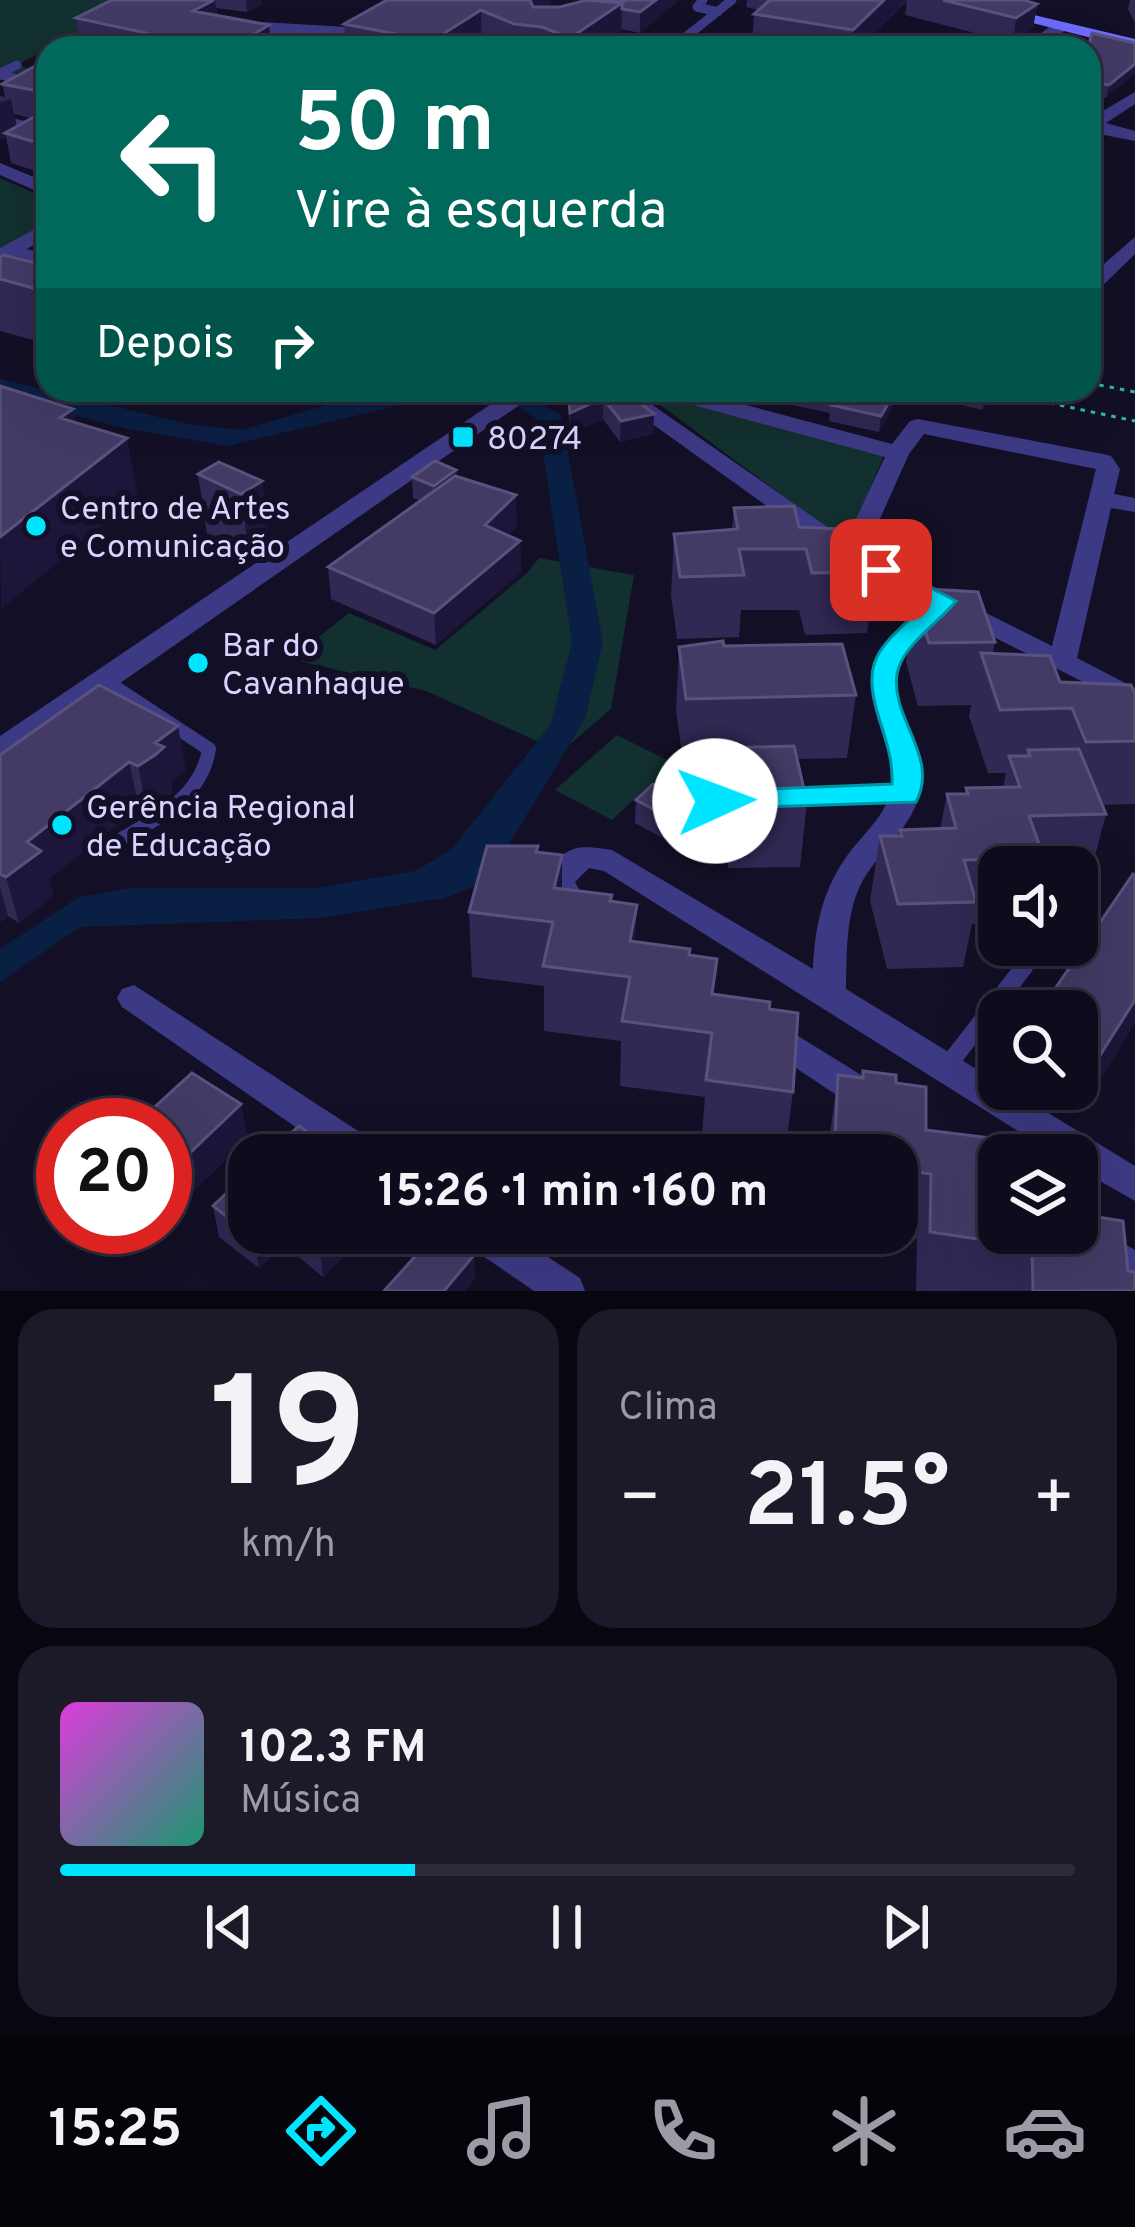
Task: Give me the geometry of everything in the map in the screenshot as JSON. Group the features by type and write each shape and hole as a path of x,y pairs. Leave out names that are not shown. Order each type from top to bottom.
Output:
{"main road":[{"path":"950,0 1134,42"}],"street":[{"path":"990,10 1008,0"},
{"path":"220,19 261,27 364,33"},
{"path":"359,36 381,23"},
{"path":"1047,36 1062,26"},
{"path":"261,27 282,36"},
{"path":"567,29 606,36"},
{"path":"1101,118 1135,97"},
{"path":"1101,128 1135,136"},
{"path":"0,168 36,184"},
{"path":"6,253 36,235"},
{"path":"1125,266 1135,243"},
{"path":"0,751 511,402"},
{"path":"633,402 851,554 1135,699"},
{"path":"709,402 898,453"},
{"path":"851,554 898,453 918,426 1103,461 1108,469 1104,500 1062,662"},
{"path":"1104,500 1135,505"},
{"path":"830,999 832,916 839,892 906,794 908,763 873,692 894,651 943,601"},
{"path":"604,926 565,900 559,889 560,878 582,856 612,861 1135,1185"},
{"path":"134,998 334,1134"},
{"path":"742,1016 900,1118"},
{"path":"1098,1247 1135,1271"},
{"path":"511,1254 566,1291"}],"lane":[{"path":"703,0 697,8 718,12"},
{"path":"688,36 732,0"},
{"path":"0,74 17,65"},
{"path":"0,74 36,83"},
{"path":"0,120 36,128"},
{"path":"6,253 36,258"},
{"path":"104,680 208,749 209,760 192,792 106,848"},
{"path":"667,803 906,794"},
{"path":"945,1069 1024,967"}],"path":[{"path":"1101,385 1135,392"},
{"path":"1045,402 1135,421"}],"green space":[{"path":"0,0 137,3 73,36 36,36 36,55 19,64 28,69 0,80"},
{"path":"0,178 36,194 36,229 0,250"},
{"path":"690,402 884,455 852,532 844,535 823,526 659,404"},
{"path":"539,558 634,575 611,709 561,752 426,691 291,659 349,613 435,650"},
{"path":"617,735 673,763 612,820 555,790"}],"water":[{"path":"0,379 36,388 36,402 96,402 188,424 242,430 336,402 413,402 227,446 128,429 0,396"},
{"path":"509,402 538,402 561,415 603,642 585,719 486,882 445,898 320,918 80,927 0,982 0,949 79,897 131,888 317,888 415,871 451,850 550,725 572,643 538,420"}],"building":[{"path":"112,0 214,0 193,11 269,25 251,36 160,36 76,18"},
{"path":"387,0 530,0 533,7 587,0 622,3 573,36 514,24 481,10 440,36 406,36 344,24"},
{"path":"606,0 656,0 640,12"},
{"path":"770,0 884,0 853,30 754,14"},
{"path":"943,0 1023,0 1037,4 1016,18"},
{"path":"1092,33 1135,43 1135,64 1109,85 1101,83 1101,36"},
{"path":"36,66 36,91 2,84"},
{"path":"36,116 36,142 5,133"},
{"path":"0,257 36,263 36,289 0,279"},
{"path":"0,386 36,397 36,402 73,409 60,418 127,438 0,537"},
{"path":"569,402 594,402 570,413"},
{"path":"606,402 639,402 654,414 621,421"},
{"path":"833,402 889,402 881,416 831,405"},
{"path":"435,461 456,470 434,486 412,477"},
{"path":"219,462 262,481 241,494 198,474"},
{"path":"455,476 516,495 485,525 520,541 434,613 328,567"},
{"path":"794,506 799,527 860,530 875,572 812,573 806,549 739,549 744,575 680,577 674,534 738,529 734,508"},
{"path":"930,589 978,592 995,642 929,643 915,600 919,594 932,594"},
{"path":"723,641 724,646 842,644 856,695 686,699 679,647"},
{"path":"981,653 1050,656 1060,682 1131,685 1135,741 1086,742 1072,708 1000,710"},
{"path":"99,685 178,726 155,743 164,747 155,755 138,766 129,762 27,842 41,851 6,877 0,874 0,755"},
{"path":"794,746 807,802 733,804 724,748"},
{"path":"1079,749 1106,814 1029,816 1040,846 978,846 978,860 964,860 976,902 898,904 880,836 902,836 900,830 956,828 947,794 968,794 966,788 1020,787 1009,756 1030,756 1028,750"},
{"path":"653,784 702,809 685,826 636,800"},
{"path":"487,846 538,846 536,852 562,855 554,888 612,895 610,901 637,905 630,941 690,949 689,955 717,959 712,994 770,1002 769,1009 798,1013 793,1092 706,1080 712,1033 622,1021 630,977 543,966 553,922 469,912"},
{"path":"1135,875 1135,1000 1098,1058 1098,990 1054,990 1071,966 1098,966 1098,926"},
{"path":"863,1071 896,1075 896,1083 926,1087 926,1130 978,1136 978,1239 930,1232 931,1174 918,1172 918,1134 835,1134 838,1075 863,1078"},
{"path":"192,1073 241,1104 192,1151 192,1098 165,1098"},
{"path":"228,1192 228,1218 213,1206"},
{"path":"1098,1217 1123,1221 1135,1291 1033,1291 1032,1254 1098,1254"},
{"path":"417,1254 474,1255 444,1291 384,1291"}],"place":[{"name":"80274","path":"463,437"},
{"name":"Centro de Artes e Comunicação","path":"36,526"},
{"name":"Bar do Cavanhaque","path":"198,663"},
{"name":"Gerência Regional de Educação","path":"62,825"}],"route":[{"path":"715,801 906,794 908,763 884,692 884,672 894,651 943,601 881,570"}]}
